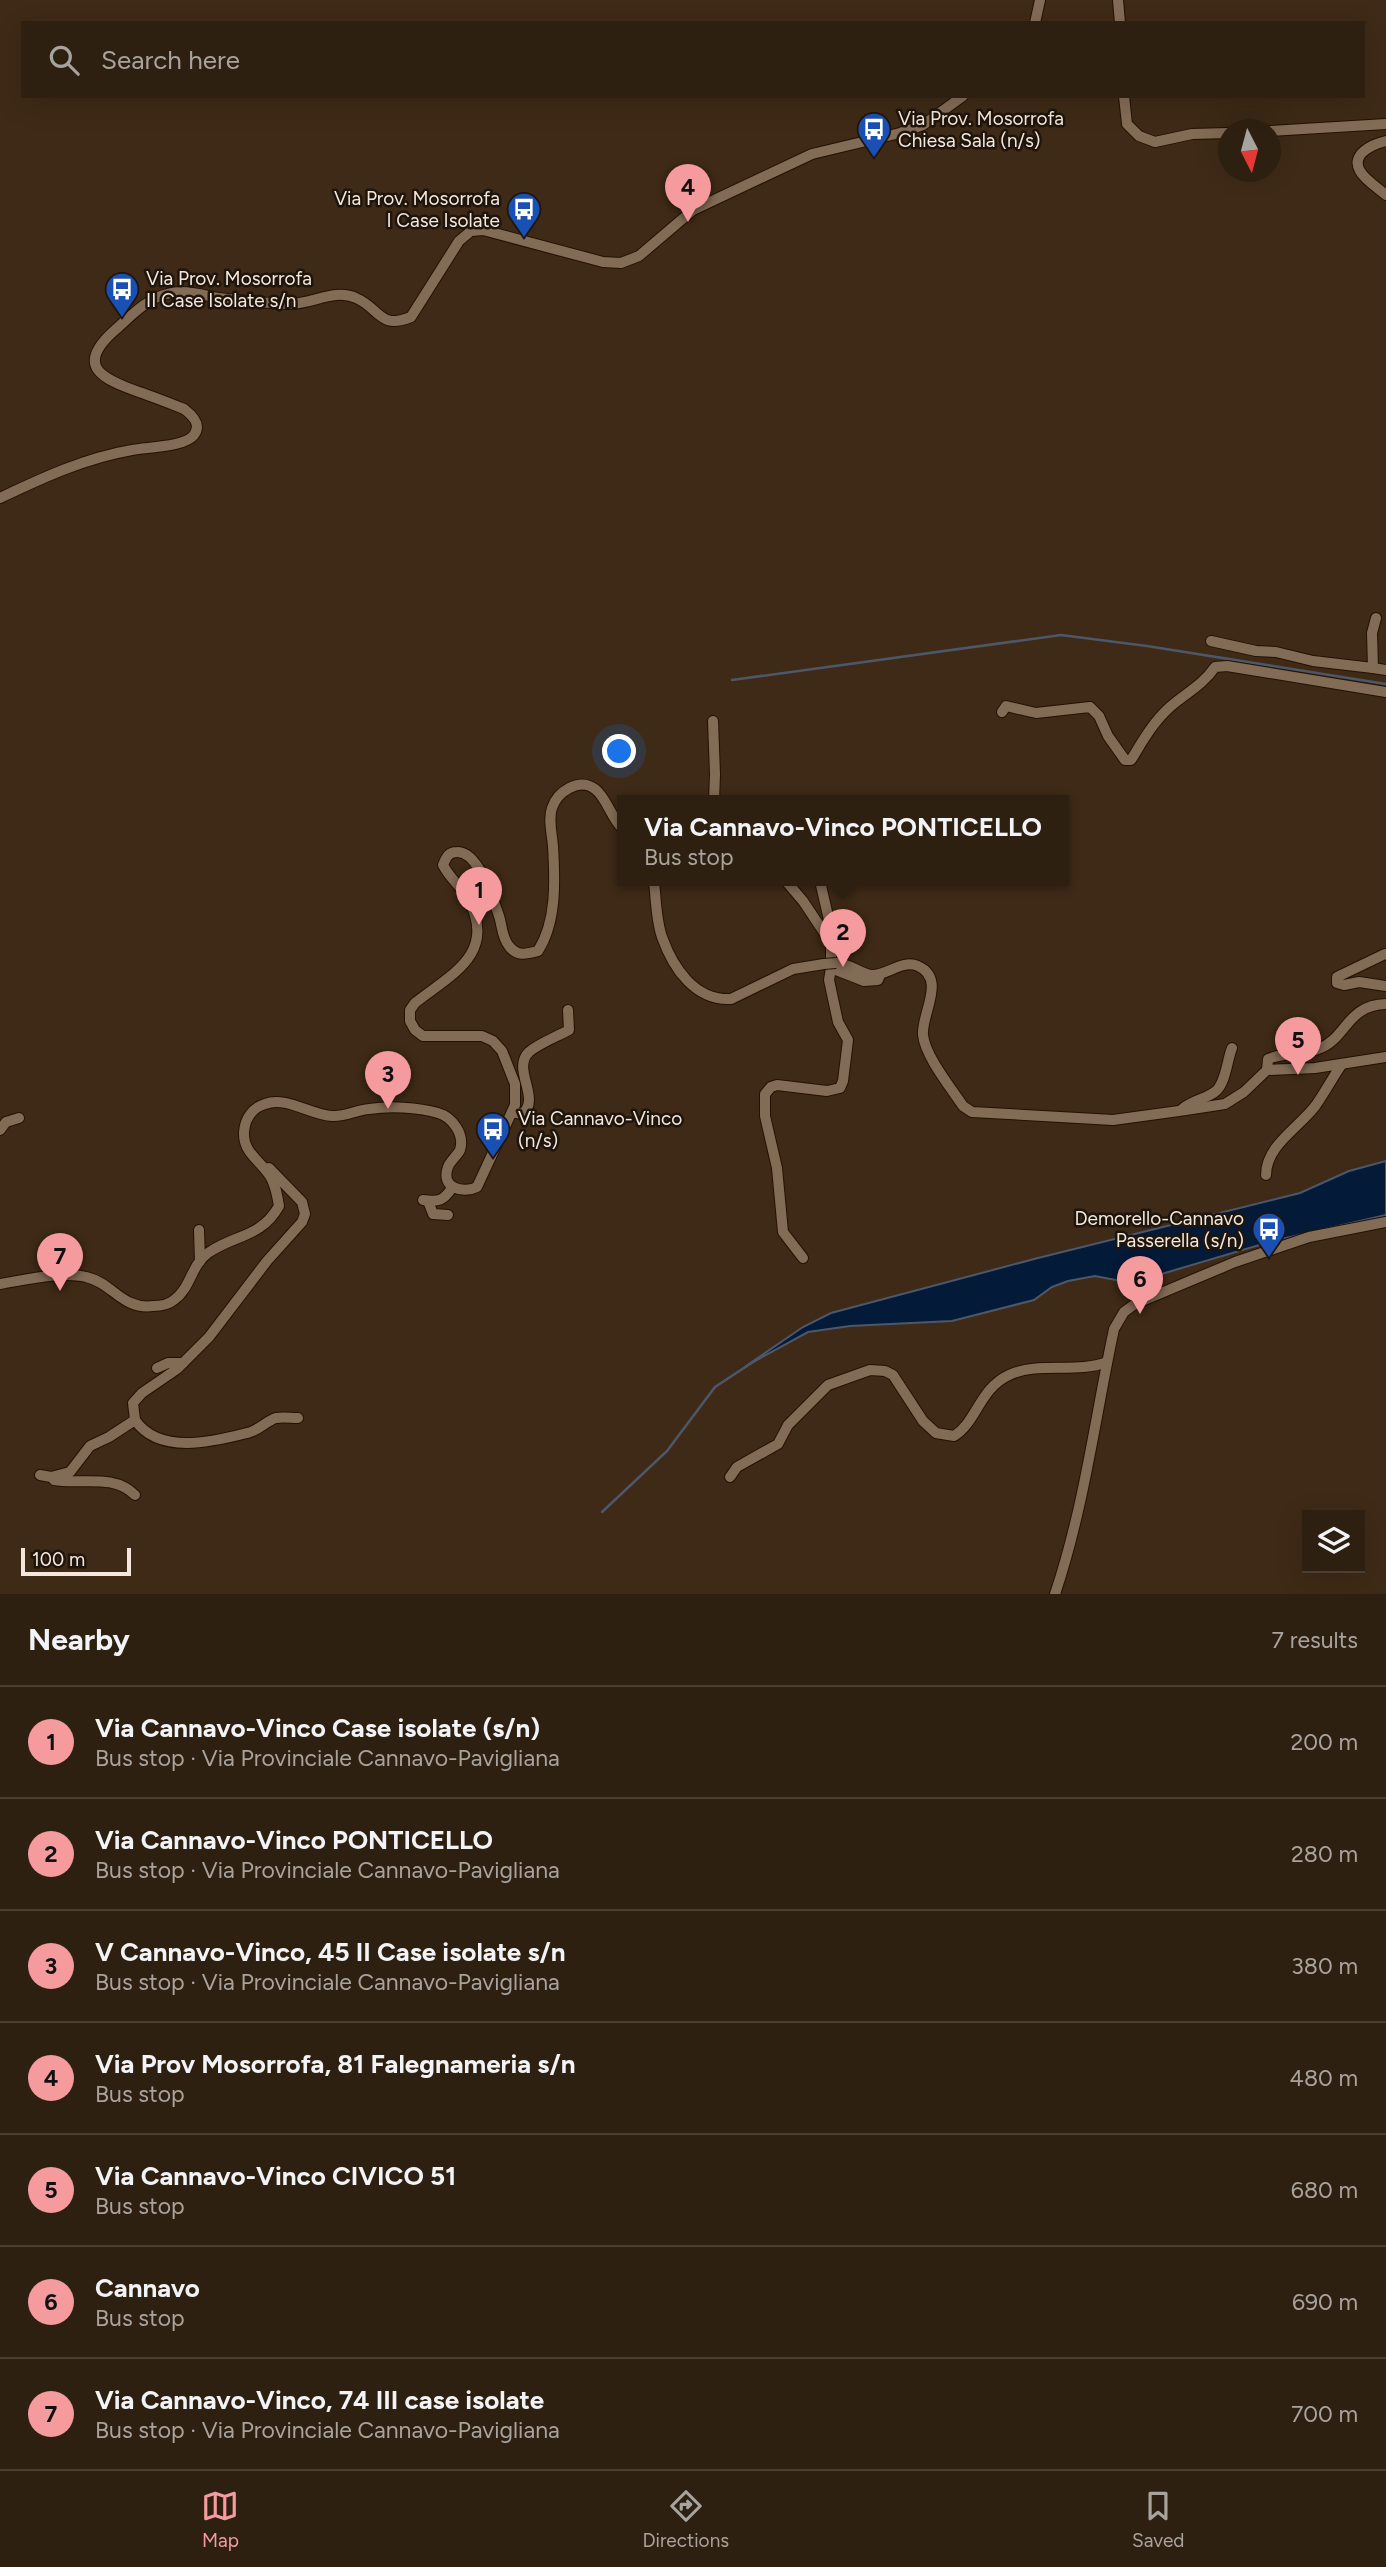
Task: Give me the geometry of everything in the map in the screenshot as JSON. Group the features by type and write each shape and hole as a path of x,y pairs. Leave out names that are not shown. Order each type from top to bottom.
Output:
{"street":[{"path":"1035,21 1040,0"},
{"path":"1118,0 1120,21"},
{"path":"0,498 54,472 130,450 182,443 194,436 197,427 194,416 184,408 106,380 95,366 95,354 101,342 145,303 166,294 188,292 218,298 290,304 346,295 358,298 382,319 397,323 411,317 459,241 471,231 483,230 603,262 621,263 639,256 693,211 812,153 900,133 923,125 960,98"},
{"path":"1124,98 1126,124 1139,136 1155,142 1192,134 1218,133"},
{"path":"1281,130 1386,124"},
{"path":"1386,141 1372,145 1362,152 1358,163 1365,177 1386,195"},
{"path":"1373,668 1372,633 1376,618"},
{"path":"1211,641 1313,661 1386,670"},
{"path":"1002,712 1006,706 1036,713 1090,707 1099,716 1108,736 1125,760 1131,760 1157,720 1207,680 1215,667 1227,666 1386,692"},
{"path":"713,721 714,795"},
{"path":"452,1188 469,1191 477,1187 517,1100 515,1084 502,1051 493,1041 482,1036 423,1036 415,1030 410,1021 410,1010 415,1003 469,960 475,950 478,935 472,908 468,898 443,865 446,856 453,852 464,852 474,858 494,902 509,947 518,954 528,954 538,951 545,940 551,915 554,873 551,818 557,799 573,786 585,785 595,789 617,824"},
{"path":"655,886 662,936 688,983 708,996 721,1000 731,999 793,969 843,963 867,974 880,975 909,964 918,966 926,972 931,981 932,997 922,1033 926,1048 963,1106 972,1112 1113,1121 1225,1104 1244,1092 1267,1070 1268,1059 1318,1049 1330,1041 1360,1010 1371,1004 1386,1004"},
{"path":"790,886 831,943"},
{"path":"803,1258 783,1232 777,1168 764,1107 765,1094 771,1087 785,1085 827,1091 840,1088 843,1081 848,1040 838,1023 828,980 832,933 821,886"},
{"path":"1385,954 1337,977 1337,983 1345,985 1359,982 1386,986"},
{"path":"512,1112 522,1114 526,1112 528,1105 523,1063 529,1052 569,1030 568,1010"},
{"path":"1179,1111 1186,1104 1215,1092 1224,1076 1232,1048"},
{"path":"1267,1070 1315,1068 1386,1057"},
{"path":"1266,1175 1272,1154 1315,1106 1342,1064"},
{"path":"0,1284 76,1275 97,1281 134,1306 155,1306 174,1300 209,1252 265,1225 279,1206 276,1188 269,1173 246,1149 244,1132 247,1119 254,1109 266,1103 276,1102 329,1116 341,1116 367,1109 393,1108 446,1115 458,1130 460,1149 448,1167 447,1174 452,1188 446,1199 438,1202 425,1200 433,1214 449,1215"},
{"path":"0,1130 6,1122 19,1118"},
{"path":"253,1157 272,1170 302,1202 305,1214 302,1222 267,1261 209,1337 183,1363 142,1393 134,1403 135,1420 153,1437 181,1443 250,1433 275,1418 298,1418"},
{"path":"1055,1594 1072,1545 1107,1362 1117,1321 1124,1312 1136,1304 1235,1262 1309,1237 1386,1222"},
{"path":"199,1230 200,1261"},
{"path":"730,1477 737,1467 778,1444 788,1425 828,1385 870,1370 885,1371 893,1375 923,1421 936,1433 954,1436 962,1431 982,1396 1009,1375 1035,1369 1080,1368 1107,1362"},
{"path":"158,1368 168,1363 183,1363"},
{"path":"135,1420 90,1446 70,1472 51,1477 40,1475 64,1482 93,1480 123,1486 135,1494"}],"water":[{"path":"1386,1161 1386,1215 1273,1241 1131,1283 1095,1276 1068,1281 1052,1287 1034,1300 952,1321 850,1326 808,1332 746,1366 803,1327 831,1313 1300,1193 1349,1171"}],"waterway":[{"path":"732,680 1061,635 1386,684"},
{"path":"602,1512 667,1451 715,1387 759,1358"}],"place":[{"name":"Via Prov. Mosorrofa Chiesa Sala (n/s)","path":"874,159"},
{"name":"Via Prov Mosorrofa, 81 Falegnameria s/n","path":"688,222"},
{"name":"Via Prov. Mosorrofa I Case Isolate","path":"524,239"},
{"name":"Via Prov. Mosorrofa II Case Isolate s/n","path":"122,319"},
{"name":"Via Cannavo-Vinco Case isolate (s/n)","path":"479,925"},
{"name":"Via Cannavo-Vinco PONTICELLO","path":"843,967"},
{"name":"Via Cannavo-Vinco CIVICO 51","path":"1298,1075"},
{"name":"V Cannavo-Vinco, 45 II Case isolate s/n","path":"388,1109"},
{"name":"Via Cannavo-Vinco (n/s)","path":"493,1159"},
{"name":"Demorello-Cannavo Passerella (s/n)","path":"1269,1259"},
{"name":"Via Cannavo-Vinco, 74 III case isolate","path":"60,1291"},
{"name":"Cannavo","path":"1140,1314"}]}
